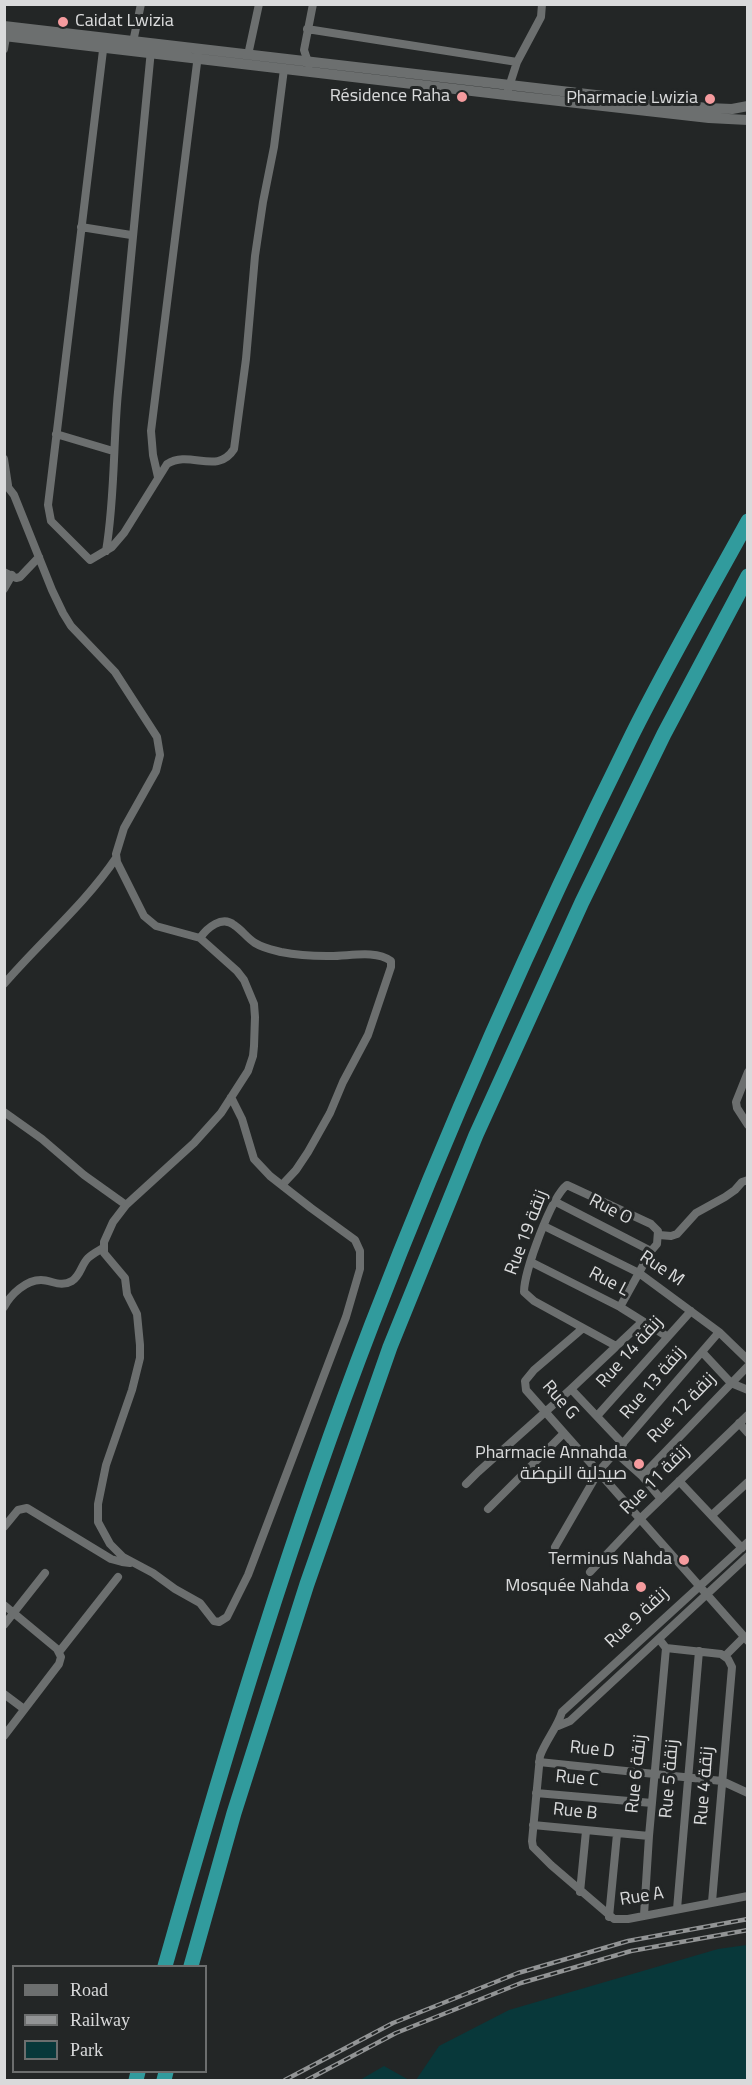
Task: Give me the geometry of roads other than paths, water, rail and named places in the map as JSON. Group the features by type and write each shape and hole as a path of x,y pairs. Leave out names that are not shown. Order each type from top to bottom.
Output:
{"highway":[{"path":"165,1965 268,1617 372,1323 444,1144 537,933 634,732 747,521"},
{"path":"192,1965 241,1791 308,1584 390,1347 476,1135 577,913 664,734 747,576"}],"street":[{"path":"133,42 141,4"},
{"path":"248,55 259,4"},
{"path":"308,67 304,50 313,4"},
{"path":"508,90 517,62 541,17 542,4"},
{"path":"307,29 517,62"},
{"path":"4,49 5,33 198,54 284,69 308,67"},
{"path":"104,43 133,42 151,49"},
{"path":"104,43 48,505 51,521 90,560 106,551 124,533 167,464 177,458 214,462 224,459 234,449 246,359 255,256 274,147 284,69"},
{"path":"106,551 111,520 113,451 131,235 151,49"},
{"path":"198,54 248,55 308,67 508,90 709,118 747,120"},
{"path":"158,477 151,431 198,54"},
{"path":"508,90 724,110 747,106"},
{"path":"81,227 131,235"},
{"path":"56,434 113,451"},
{"path":"4,459 6,484 29,529 57,602 71,626 114,672 150,724 160,749 159,763 142,799 124,828 116,858 101,880 4,984"},
{"path":"4,590 8,574 16,578 20,577 39,557"},
{"path":"116,858 144,916 156,926 200,938 237,970 254,1004 253,1056 248,1071 209,1129 126,1205 106,1235 103,1248 107,1258 125,1278 127,1294 137,1314 140,1358 132,1390 111,1447 98,1504 100,1529 110,1544 131,1562 200,1603 217,1622 225,1619 248,1575 346,1317 360,1269 360,1251 355,1240 282,1185 254,1159 242,1119 231,1097"},
{"path":"200,938 209,926 227,922 234,924 253,942 262,947 284,952 328,956 370,955 386,957 391,961 391,967 364,1042 322,1128 296,1170 282,1185"},
{"path":"747,1072 736,1102 747,1125"},
{"path":"4,1112 126,1205"},
{"path":"620,1307 657,1244 659,1235 677,1234 696,1213 725,1197 747,1180"},
{"name":"Rue 19 زنقة","path":"582,1329 534,1301 526,1295 524,1289 531,1262 554,1201 567,1185 651,1224 659,1235"},
{"name":"Rue O","path":"554,1201 651,1251"},
{"name":"Rue M","path":"544,1226 639,1273 719,1332 747,1360"},
{"path":"4,1306 14,1293 35,1281 44,1280 61,1284 72,1280 80,1274 88,1257 103,1248"},
{"name":"Rue L","path":"531,1262 620,1307 668,1337"},
{"name":"Rue 14 زنقة","path":"597,1416 691,1311"},
{"path":"466,1484 642,1322"},
{"path":"582,1329 616,1346"},
{"name":"Rue G","path":"582,1329 534,1370 525,1381 529,1394 746,1639"},
{"name":"Rue 13 زنقة","path":"555,1547 599,1471 719,1332"},
{"path":"703,1353 731,1383 747,1390"},
{"name":"Rue 12 زنقة","path":"642,1476 747,1366"},
{"path":"571,1389 623,1444"},
{"name":"Rue 11 زنقة","path":"590,1572 641,1518 747,1415"},
{"path":"739,1423 747,1433"},
{"path":"488,1509 564,1433"},
{"path":"615,1452 642,1476 661,1499"},
{"path":"679,1481 745,1545"},
{"path":"712,1515 747,1482"},
{"path":"4,1527 18,1510 27,1508 116,1561 131,1562"},
{"path":"96,1550 110,1544"},
{"name":"Rue 9 زنقة","path":"533,1847 539,1762 545,1744 558,1726 562,1712 745,1545"},
{"name":"Rue 9 زنقة","path":"558,1726 570,1721 747,1557"},
{"path":"4,1625 45,1573"},
{"path":"59,1652 118,1577"},
{"path":"4,1605 59,1652 61,1658 59,1664 4,1736"},
{"path":"659,1639 666,1648 725,1656 746,1639"},
{"name":"Rue 6 زنقة","path":"644,1915 666,1648"},
{"name":"Rue 5 زنقة","path":"677,1909 699,1651"},
{"name":"Rue 4 زنقة","path":"712,1902 732,1673 730,1662 725,1656"},
{"path":"4,1694 24,1709"},
{"name":"Rue D","path":"539,1762 722,1781 747,1793"},
{"name":"Rue C","path":"536,1793 652,1803"},
{"name":"Rue B","path":"533,1826 649,1836"},
{"path":"580,1892 586,1831"},
{"path":"609,1917 617,1834"},
{"name":"Rue A","path":"533,1847 609,1917 622,1920 747,1896"}],"railway":[{"path":"285,2080 393,2023 518,1973 628,1941 748,1919"},
{"path":"307,2080 396,2033 521,1983 631,1951 748,1930"}],"place":[{"name":"Caidat Lwizia","path":"63,22"},
{"name":"Résidence Raha","path":"462,97"},
{"name":"Pharmacie Lwizia","path":"710,99"},
{"name":"Pharmacie Annahda صيدلية النهضة","path":"639,1464"},
{"name":"Terminus Nahda","path":"684,1560"},
{"name":"Mosquée Nahda","path":"641,1587"}]}
